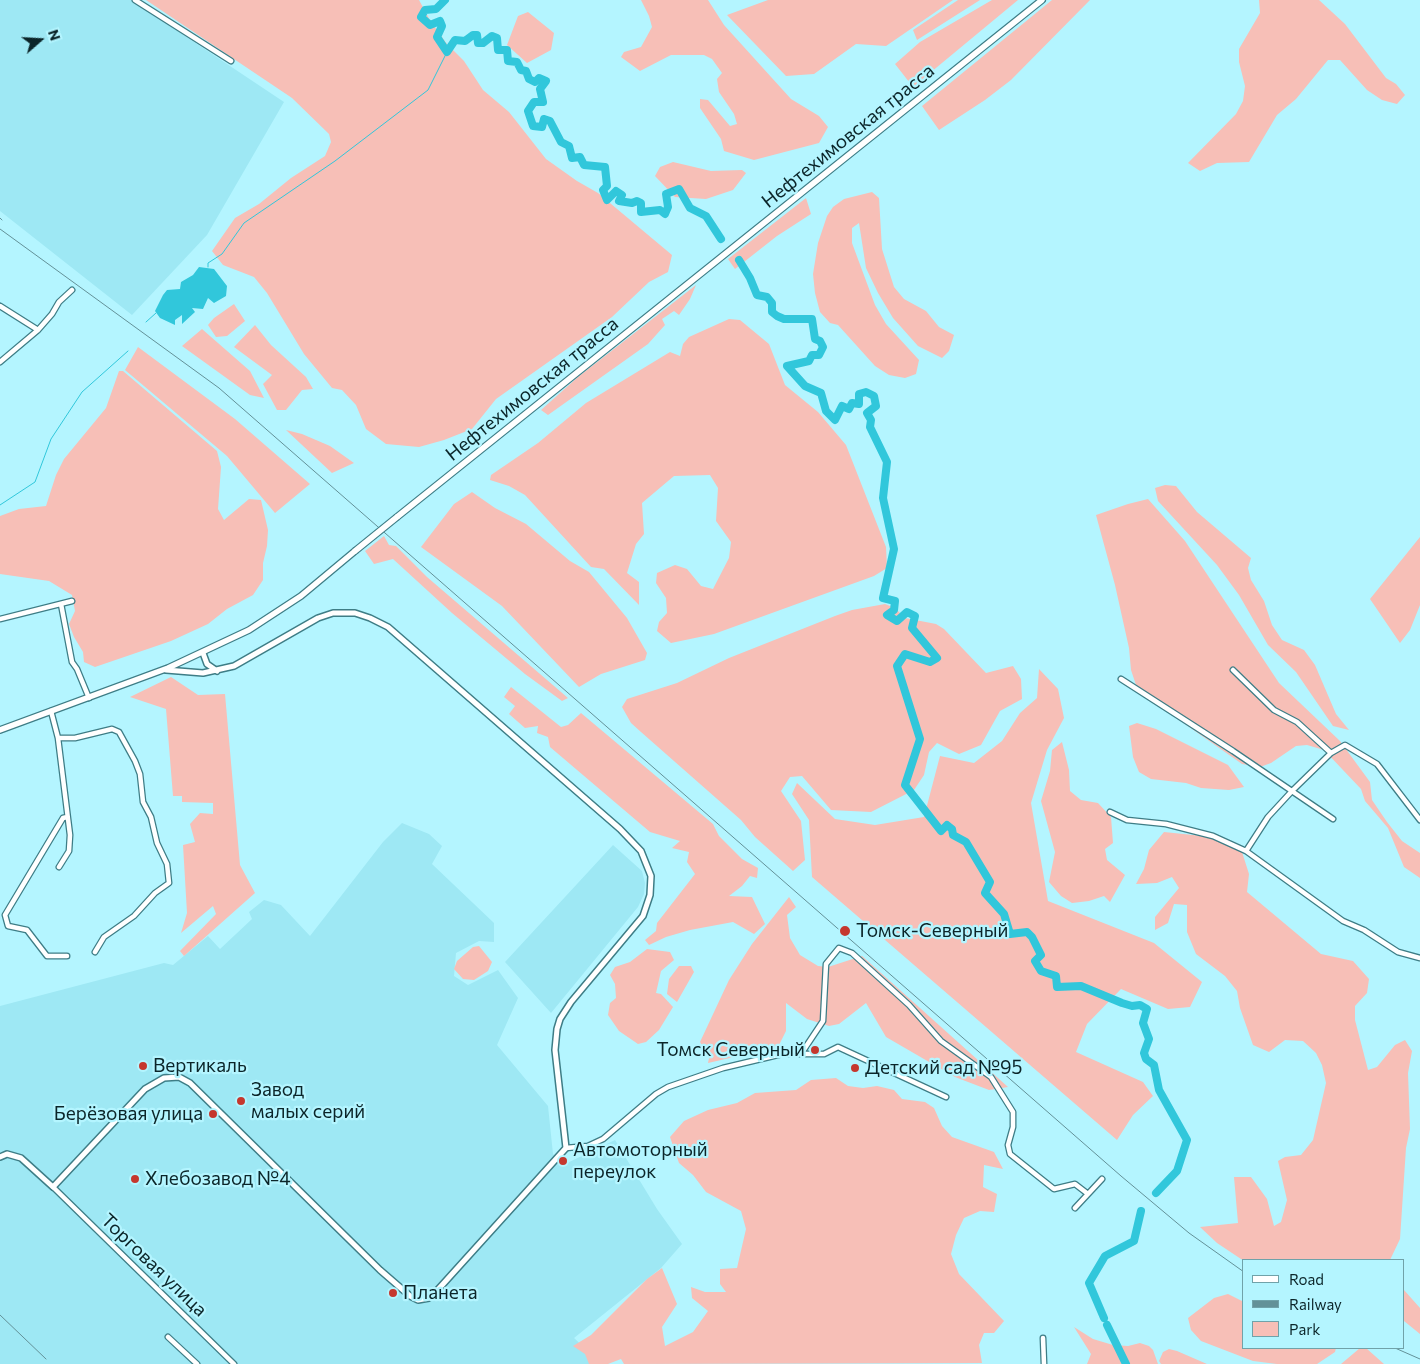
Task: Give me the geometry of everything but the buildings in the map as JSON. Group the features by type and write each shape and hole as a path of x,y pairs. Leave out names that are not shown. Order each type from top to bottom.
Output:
{"main road":[{"name":"Нефтехимовская трасса","path":"0,730 89,698 203,653 276,614 1042,0"}],"street":[{"path":"135,0 231,61"},
{"path":"0,362 38,330 52,314 59,302 72,290"},
{"path":"0,306 38,330"},
{"path":"0,618 72,601"},
{"path":"61,604 72,662 89,698"},
{"path":"161,670 172,669 203,673 218,671 234,666 318,618 333,613 355,613 370,618 388,627 620,829 641,851 651,876 650,895 643,916 571,1002 560,1019 557,1029 555,1050 566,1148"},
{"path":"203,653 207,664 218,671"},
{"path":"1233,670 1274,710 1297,722 1331,753"},
{"path":"1121,678 1333,819"},
{"path":"51,711 58,738 69,851 59,867"},
{"path":"58,738 76,738 112,728 118,732 135,761 140,774 143,802 151,817 157,843 167,864 169,883 155,893 134,916 104,938 95,952"},
{"path":"1246,851 1268,817 1292,791 1331,753 1345,746 1377,764 1420,820"},
{"path":"1110,812 1127,820 1166,824 1213,836 1246,851 1343,921 1364,930 1398,952 1420,958"},
{"path":"67,817 63,818 3,915 8,926 27,930 47,956 67,956"},
{"path":"801,1054 822,1021 826,964 839,948 852,953 909,1005 941,1041 991,1077 1013,1112 1013,1127 1008,1145 1010,1154 1054,1189 1075,1184 1088,1194"},
{"path":"0,1157 7,1154 21,1158 53,1187 145,1089 164,1078 179,1077 190,1083 380,1270 410,1296 418,1300 429,1298 434,1294 566,1148 588,1146 603,1139 668,1086 761,1058 782,1054 824,1054 838,1047 946,1097"},
{"path":"1075,1208 1102,1179"},
{"name":"Торговая улица","path":"53,1187 234,1364"},
{"path":"168,1337 197,1364"},
{"path":"1043,1338 1044,1364"}],"shaded area":[{"path":"0,0 131,0 284,102 207,235 132,315 0,211"},
{"path":"199,267 214,269 227,286 226,296 214,303 208,298 203,309 192,308 195,312 182,324 182,315 175,320 175,325 160,318 155,311 163,295 167,290 180,289 181,282 193,275"},
{"path":"402,823 429,834 442,846 432,864 494,923 494,942 479,941 456,953 454,976 468,985 498,970 518,998 497,1045 548,1106 553,1154 563,1165 615,1140 657,1209 682,1244 661,1268 574,1338 602,1364 0,1364 0,1006 164,963 173,965 208,936 220,949 252,919 249,912 264,900 281,905 310,936 383,842"},
{"path":"613,845 642,871 645,883 644,894 638,907 551,1013 505,962"}],"green space":[{"path":"146,0 419,0 431,22 447,44 464,61 483,90 509,112 546,159 598,193 672,255 668,272 649,282 612,317 496,399 472,429 419,447 386,444 366,429 356,405 342,390 332,388 304,354 267,293 254,277 223,265 212,251 235,218 259,204 291,178 325,156 331,142 329,134 292,98"},
{"path":"641,0 708,0 724,25 791,99 819,116 828,127 819,143 754,160 724,151 721,139 700,108 700,99 708,100 730,126 737,124 734,114 719,92 717,79 722,73 712,59 704,55 671,55 640,71 621,57 624,52 641,47 652,27"},
{"path":"768,0 953,0 886,46 856,44 814,74 786,76 727,15"},
{"path":"958,0 980,0 917,40 913,30"},
{"path":"992,0 1018,0 913,87 895,64 920,42"},
{"path":"1052,0 1090,0 1011,80 985,100 939,130 922,106"},
{"path":"1259,0 1319,0 1345,24 1386,78 1396,84 1405,95 1397,104 1382,100 1367,90 1340,60 1328,60 1296,99 1277,115 1249,162 1217,163 1200,171 1188,163 1236,114 1243,101 1245,86 1239,62 1239,49 1260,13"},
{"path":"528,12 554,33 551,50 527,63 507,45 518,16"},
{"path":"673,162 711,171 742,170 746,173 733,190 706,199 675,197 655,176 660,167"},
{"path":"872,192 879,198 882,249 894,287 904,299 926,311 939,327 954,335 949,351 942,358 918,346 893,318 878,293 866,268 859,223 852,228 852,243 875,305 886,324 919,360 916,374 905,378 889,375 875,366 838,325 830,323 820,312 815,293 813,274 818,243 827,216 833,207 844,199"},
{"path":"806,198 811,214 777,236 735,269 728,259"},
{"path":"696,285 690,299 679,315 674,311 662,319 665,325 648,344 548,415 541,410 578,377"},
{"path":"234,304 245,321 227,336 216,337 208,325 214,318"},
{"path":"729,319 740,320 769,344 785,385 818,412 846,445 886,547 887,568 874,576 714,634 671,643 657,631 659,622 667,613 666,598 656,583 657,573 675,565 687,569 701,586 713,589 729,558 731,542 716,521 718,488 710,475 674,476 642,503 644,534 636,544 627,573 639,582 639,605 604,569 591,567 525,495 509,486 490,480 491,475 538,443 586,403 670,352 680,356 683,344 689,337"},
{"path":"255,325 271,345 306,377 313,389 302,390 286,410 277,410 263,384 272,375 234,347"},
{"path":"202,329 250,371 264,398 250,395 182,346"},
{"path":"138,347 235,419 310,484 275,513 227,456 125,370"},
{"path":"119,371 123,371 217,451 221,467 218,509 224,520 249,499 261,500 268,530 267,546 263,563 263,580 253,595 227,609 208,624 171,641 95,667 84,662 83,652 69,624 75,611 72,595 49,581 0,574 0,516 19,509 46,506 56,475 64,459 106,408"},
{"path":"286,430 302,434 330,446 354,463 332,473"},
{"path":"1165,485 1176,486 1197,512 1251,558 1248,568 1251,580 1264,601 1272,625 1282,640 1304,650 1315,665 1336,714 1349,730 1333,726 1296,672 1268,645 1239,595 1217,565 1158,501 1155,488"},
{"path":"472,492 495,508 526,524 570,561 589,572 627,618 647,653 645,660 601,674 579,687 502,606 421,547 454,504"},
{"path":"1148,499 1185,541 1279,683 1340,741 1370,782 1372,800 1387,822 1402,841 1420,853 1420,878 1404,867 1388,828 1365,801 1361,789 1324,750 1307,745 1296,746 1271,763 1260,767 1242,764 1138,691 1131,670 1129,648 1115,585 1096,515"},
{"path":"384,536 389,545 396,546 427,577 568,698 562,701 525,674 452,613 393,559 374,564 365,551"},
{"path":"1420,537 1420,605 1410,630 1400,643 1370,599"},
{"path":"885,604 895,608 905,618 936,624 944,629 986,673 1013,666 1021,679 1022,699 1000,711 981,745 959,754 937,743 929,752 924,775 914,790 871,812 831,810 802,776 790,777 781,791 801,821 805,860 793,871 755,837 741,820 631,723 622,707 627,699 677,683 729,658 835,616 852,610"},
{"path":"1039,669 1058,689 1064,718 1047,750 1031,803 1048,901 1154,943 1202,982 1190,1007 1168,1009 1121,989 1087,1024 1076,1052 1143,1082 1153,1096 1133,1115 1117,1140 812,877 809,820 792,794 797,783 835,819 875,825 924,817 940,756 974,763 1002,741 1020,713 1037,698"},
{"path":"171,677 198,695 225,694 240,865 255,893 184,956 180,951 216,914 213,906 181,933 187,913 183,845 195,842 190,824 200,813 213,814 213,803 182,802 182,796 173,796 166,709 130,697"},
{"path":"511,687 561,727 568,725 581,713 713,824 719,836 742,859 758,868 757,878 750,876 742,886 729,896 752,897 765,924 754,934 733,922 690,930 666,937 649,945 645,940 656,931 657,923 695,874 687,862 689,852 672,848 680,841 650,832 550,747 548,737 537,733 538,726 525,728 509,714 515,706 504,697"},
{"path":"1137,723 1156,729 1228,765 1244,787 1229,790 1201,788 1186,783 1151,779 1139,772 1133,757 1129,726"},
{"path":"1062,742 1069,770 1070,791 1081,800 1098,803 1111,817 1113,843 1105,849 1107,860 1125,875 1110,902 1104,896 1089,901 1072,903 1061,896 1049,882 1055,852 1041,801 1050,771 1052,750"},
{"path":"1164,832 1222,838 1242,852 1249,874 1247,892 1321,954 1353,961 1369,979 1367,993 1355,1006 1355,1020 1368,1070 1377,1067 1395,1045 1405,1040 1412,1051 1408,1073 1410,1129 1406,1148 1400,1239 1390,1259 1242,1260 1217,1243 1200,1227 1238,1223 1234,1177 1251,1177 1267,1199 1274,1226 1281,1222 1287,1200 1278,1161 1285,1157 1301,1155 1313,1140 1326,1083 1322,1065 1316,1053 1303,1041 1285,1040 1269,1052 1253,1045 1240,1008 1237,991 1225,976 1196,954 1187,932 1187,905 1174,904 1168,923 1155,930 1155,917 1179,888 1172,877 1157,883 1136,884 1144,869 1149,850"},
{"path":"789,897 796,907 787,915 790,938 800,955 818,966 828,967 862,956 1008,1087 989,1090 955,1077 886,1037 866,1003 839,1024 829,1026 807,1019 786,1003 786,1031 778,1047 708,1063 709,1058 700,1042 729,980 752,944"},
{"path":"479,946 492,962 488,971 474,980 463,979 454,969 457,961 473,947"},
{"path":"647,949 670,952 674,960 661,971 656,993 661,994 673,1007 659,1030 646,1042 638,1044 619,1031 608,1015 610,1003 616,998 615,984 610,975 615,967 630,962"},
{"path":"679,966 691,966 694,972 677,1002 667,994 669,979"},
{"path":"836,1078 848,1086 863,1088 877,1086 894,1090 902,1099 925,1102 934,1108 942,1126 952,1137 994,1152 1003,1169 984,1165 983,1187 997,1194 994,1212 980,1211 964,1218 956,1235 951,1254 959,1274 1004,1321 994,1333 984,1333 979,1345 982,1363 624,1364 621,1359 608,1364 589,1364 585,1354 573,1346 591,1335 647,1279 662,1268 677,1304 662,1327 665,1346 693,1332 708,1311 692,1298 691,1287 705,1292 726,1292 720,1284 720,1269 737,1268 746,1229 741,1211 706,1192 693,1175 679,1163 670,1137 684,1121 708,1110 737,1103 755,1093 796,1090 811,1080"},
{"path":"1405,1291 1420,1308 1420,1334 1405,1322"},
{"path":"1228,1294 1242,1301 1242,1349 1336,1349 1335,1352 1317,1364 1277,1364 1253,1361 1201,1341 1191,1330 1188,1318 1214,1298"},
{"path":"1074,1327 1093,1339 1113,1345 1128,1346 1140,1343 1149,1346 1153,1350 1158,1364 1087,1364 1091,1354"},
{"path":"1169,1349 1207,1364 1161,1364 1159,1361 1163,1352"},
{"path":"1359,1349 1367,1349 1384,1364 1341,1364"}],"waterway":[{"path":"445,0 436,9 425,10 421,17 430,25 440,21 442,26 437,37 447,52 455,40 465,41 473,35 477,35 478,43 483,43 492,36 497,38 498,50 507,50 508,61 517,62 521,70 526,71 529,79 535,82 539,78 546,81 540,89 543,102 534,102 528,111 533,126 542,127 544,119 550,121 561,142 569,146 572,158 580,157 584,165 605,167 607,186 603,190 607,200 616,191 622,195 619,201 632,203 637,201 641,203 641,212 660,210 665,214 668,207 666,194 679,189 690,208 706,216 721,239"},
{"path":"208,267 208,263 222,254 244,223 335,161 428,90 447,52"},
{"path":"739,260 750,278 757,295 767,297 772,303 772,312 784,319 812,319 815,339 820,341 823,347 819,355 812,355 809,361 787,366 805,386 821,393 826,411 835,420 842,406 849,409 852,403 859,404 859,394 866,392 874,396 876,406 867,413 871,420 870,427 887,462 883,498 894,549 883,598 895,601 894,610 887,615 897,621 907,612 915,616 912,628 937,658 930,662 905,654 897,666 920,739 905,785 941,831 947,825 952,829 953,835 966,842 990,882 985,893 1004,914 1010,934 1027,932 1032,937 1041,955 1035,961 1041,971 1056,976 1057,987 1081,986 1122,1003 1132,1006 1140,1005 1147,1009 1143,1023 1149,1039 1144,1053 1146,1059 1154,1065 1159,1090 1187,1140 1177,1171 1156,1193"},
{"path":"146,322 156,313"},
{"path":"0,505 35,482 51,439 82,392 128,351"},
{"path":"1104,1318 1089,1283 1105,1256 1134,1241 1141,1211"},
{"path":"1107,1325 1126,1364"}],"railway":[{"path":"0,229 219,388 1121,1176 1189,1233 1242,1271"},
{"path":"0,1315 46,1359"},
{"path":"1397,1349 1420,1359"}],"place":[{"name":"Томск-Северный","path":"845,931"},
{"name":"Томск Северный","path":"815,1050"},
{"name":"Вертикаль","path":"143,1066"},
{"name":"Детский сад №95","path":"855,1068"},
{"name":"Завод малых серий","path":"241,1101"},
{"name":"Берёзовая улица","path":"213,1114"},
{"name":"Автомоторный переулок","path":"563,1161"},
{"name":"Хлебозавод №4","path":"135,1179"},
{"name":"Планета","path":"393,1293"}]}
